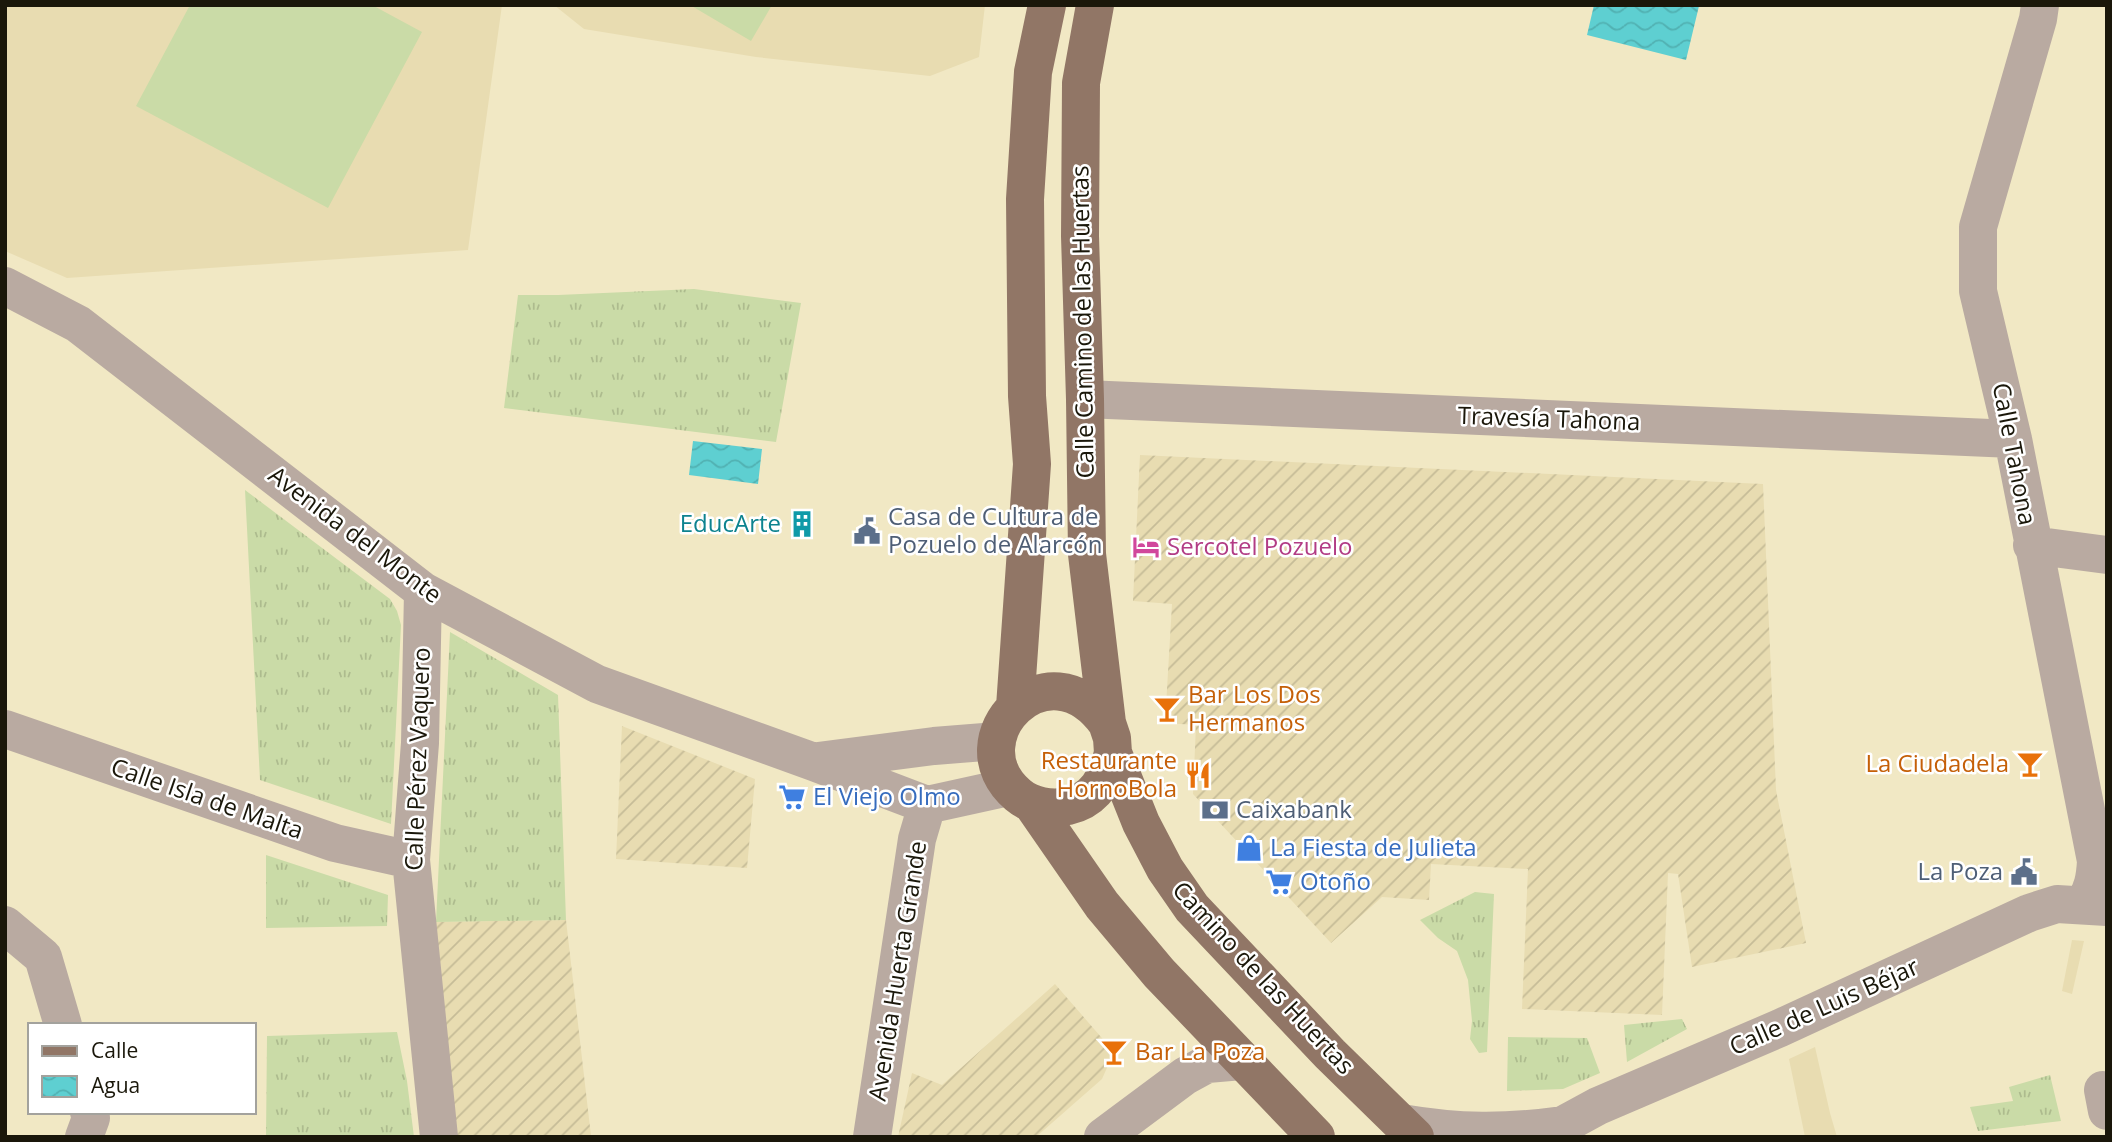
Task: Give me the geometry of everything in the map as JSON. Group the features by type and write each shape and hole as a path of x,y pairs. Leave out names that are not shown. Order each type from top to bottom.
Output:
{"main road":[{"path":"1015,706 1032,464 1027,396 1025,199 1033,72 1047,5"},
{"name":"Calle Camino de las Huertas","path":"1095,5 1081,83 1080,236 1087,554 1110,738"},
{"path":"1021,796 1050,808 1069,806 1086,799 1100,787 1109,771 1110,738 1096,709 1082,698 1065,692 1047,692 1030,696 1015,706 1003,722 997,741 996,757 1001,773 1102,905 1159,973 1316,1137"},
{"name":"Camino de las Huertas","path":"1110,738 1147,835 1165,869 1192,908 1330,1054 1408,1130"}],"street":[{"name":"Calle Tahona","path":"2040,5 1978,227 1978,291 2013,439 2096,861 2092,890 2095,905"},
{"name":"Avenida del Monte","path":"5,286 78,324 423,591 597,684 928,805"},
{"name":"Travesía Tahona","path":"1085,399 2013,439"},
{"path":"2032,545 2107,555"},
{"name":"Calle Pérez Vaquero","path":"423,591 420,743 411,860 439,1137"},
{"name":"Calle Isla de Malta","path":"5,729 335,843 411,860"},
{"name":"Avenida del Monte","path":"814,762 934,746 997,741"},
{"path":"928,805 1021,796"},
{"name":"Avenida Huerta Grande","path":"872,1137 917,839 928,805"},
{"name":"Calle de Luis Béjar","path":"1408,1130 1555,1131 1598,1107 1780,1028 2029,913 2056,904 2095,905"},
{"path":"5,925 43,957 62,1023"},
{"path":"1103,1137 1185,1076 1207,1064 1242,1061"},
{"path":"84,1137 91,1118 90,1114"}],"shaded area":[{"path":"5,5 502,5 468,250 67,278 5,251"},
{"path":"554,5 985,5 979,57 930,76 756,57 584,29"},
{"path":"1140,455 1763,484 1776,790 1806,943 1692,967 1678,874 1668,873 1662,1015 1522,1009 1528,869 1431,864 1429,900 1382,897 1331,943 1193,794 1196,725 1165,723 1172,604 1133,601"},
{"path":"622,726 755,779 747,868 616,859"},
{"path":"566,920 591,1136 452,1137 436,922"},
{"path":"2072,940 2084,941 2072,994 2062,991"},
{"path":"1055,984 1114,1052 1102,1079 1036,1137 898,1137 912,1073 942,1085"},
{"path":"1815,1047 1837,1137 1805,1137 1789,1059"}],"green space":[{"path":"190,5 372,5 422,32 328,208 136,106"},
{"path":"690,5 772,5 751,41"},
{"path":"694,289 801,303 776,442 504,408 518,295"},
{"path":"245,490 390,599 397,611 401,625 391,824 260,780"},
{"path":"450,632 558,695 566,920 436,922"},
{"path":"266,855 388,895 387,926 266,928"},
{"path":"1475,892 1494,894 1487,1052 1479,1053 1470,1039 1472,1021 1468,980 1457,951 1438,938 1420,920"},
{"path":"1682,1019 1687,1029 1627,1062 1624,1025"},
{"path":"397,1032 414,1137 266,1137 267,1036"},
{"path":"1508,1037 1587,1038 1600,1073 1563,1089 1507,1091"},
{"path":"2050,1075 2061,1121 1978,1131 1970,1107 2013,1101 2009,1087"}],"water":[{"path":"1594,5 1699,6 1686,60 1587,35"},
{"path":"693,441 762,449 758,484 689,475"}],"place":[{"name":"EducArte","path":"802,524"},
{"name":"Casa de Cultura de Pozuelo de Alarcón","path":"867,531"},
{"name":"Sercotel Pozuelo","path":"1146,547"},
{"name":"Bar Los Dos Hermanos","path":"1167,709"},
{"name":"La Ciudadela","path":"2030,764"},
{"name":"Restaurante HornoBola","path":"1198,775"},
{"name":"El Viejo Olmo","path":"792,797"},
{"name":"Caixabank","path":"1215,810"},
{"name":"La Fiesta de Julieta","path":"1249,848"},
{"name":"La Poza","path":"2024,872"},
{"name":"Otoño","path":"1279,882"},
{"name":"Bar La Poza","path":"1114,1052"}]}
